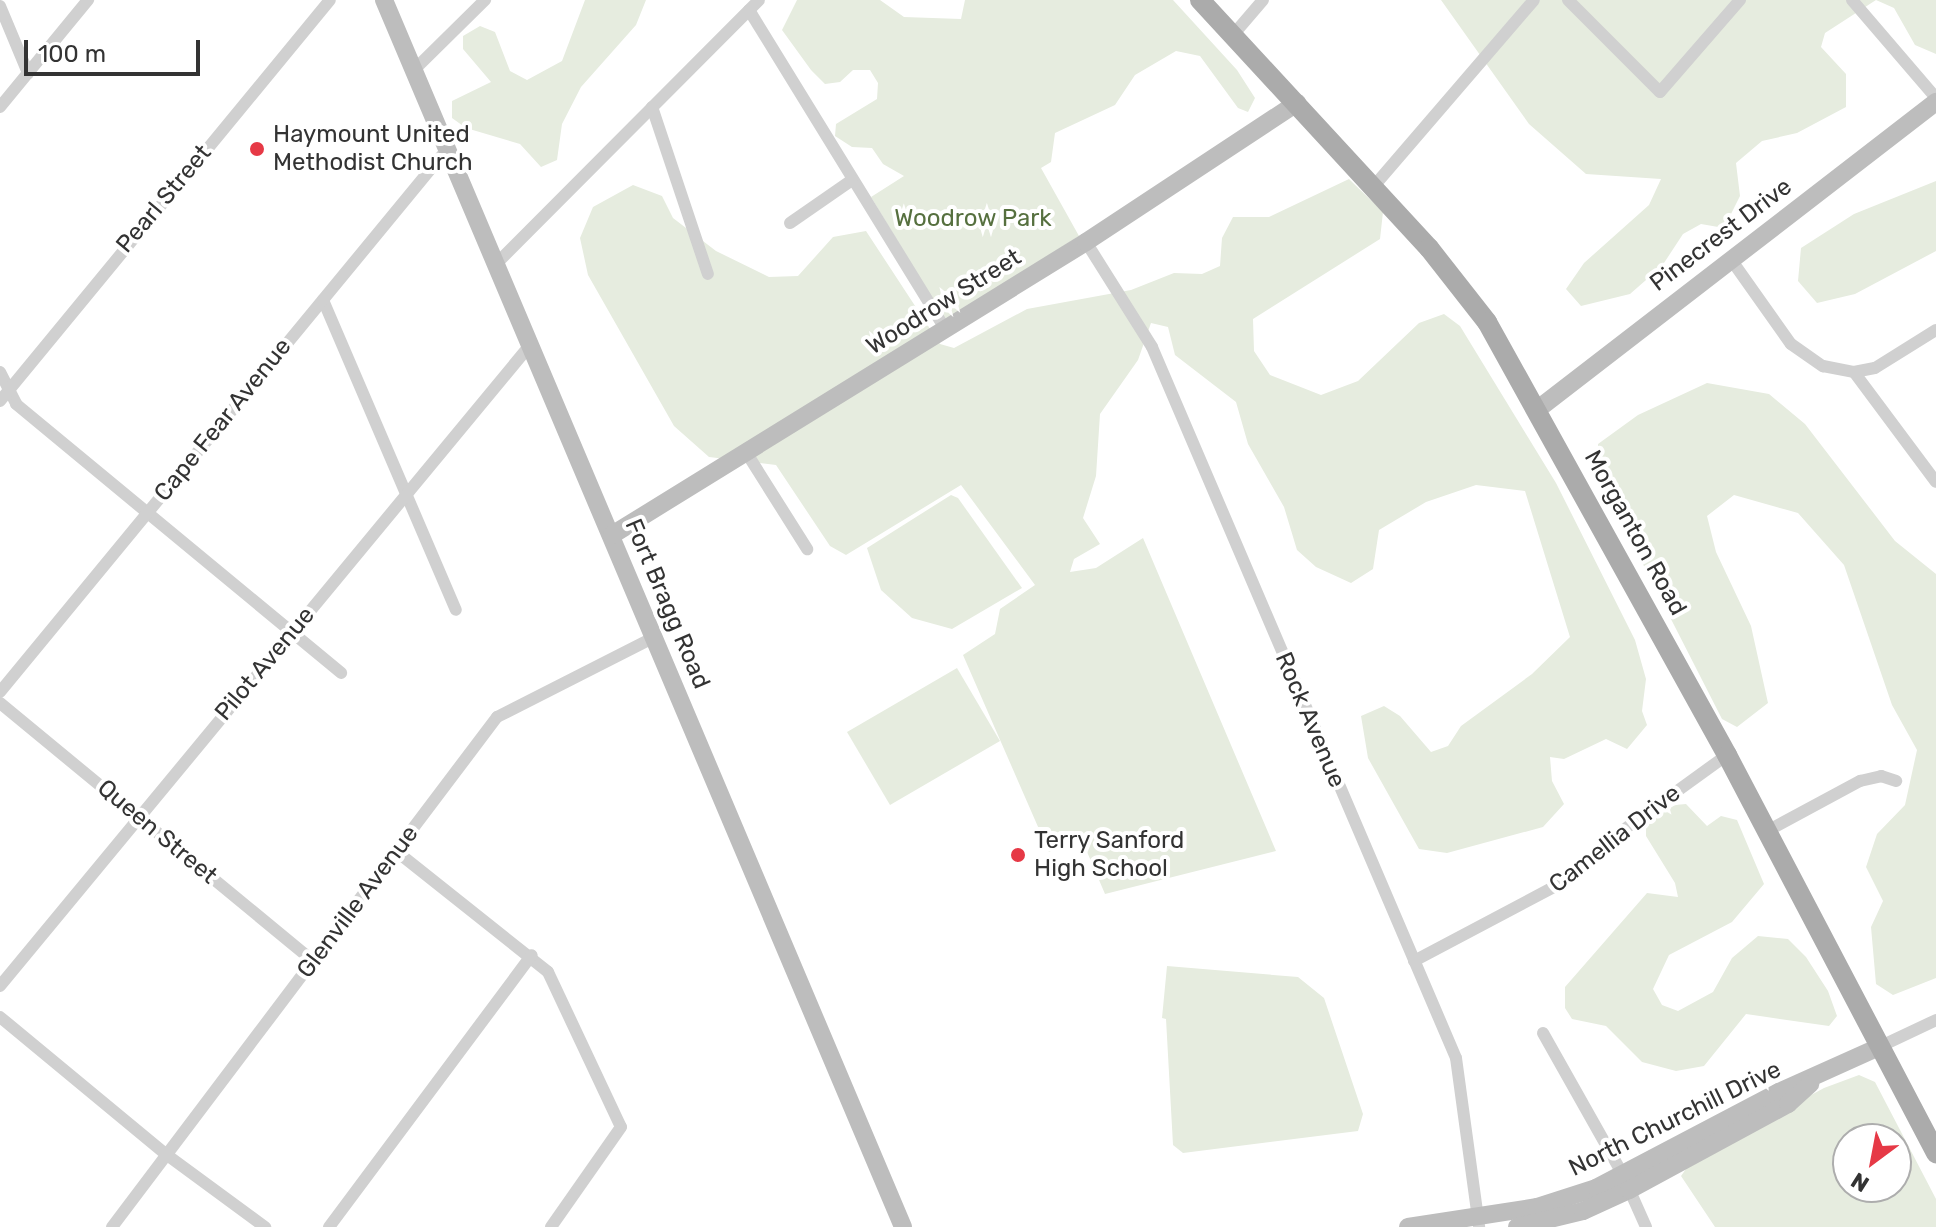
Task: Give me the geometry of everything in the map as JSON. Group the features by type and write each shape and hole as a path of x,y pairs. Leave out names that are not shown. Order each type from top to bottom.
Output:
{"main road":[{"name":"Morganton Road","path":"1200,0 1374,186 1468,296 1538,409 1727,755 1936,1153"}],"street":[{"path":"0,107 88,0"},
{"name":"Pearl Street","path":"0,401 330,0"},
{"name":"Fort Bragg Road","path":"384,0 903,1227"},
{"path":"414,70 485,0"},
{"path":"497,263 759,0"},
{"path":"1233,35 1263,0"},
{"path":"1374,186 1534,0"},
{"path":"1568,0 1660,92 1740,0"},
{"path":"1852,0 1936,100"},
{"path":"0,6 28,73"},
{"path":"749,10 945,329"},
{"name":"Pinecrest Drive","path":"1538,409 1936,100"},
{"name":"Woodrow Street","path":"612,535 1086,242 1297,103"},
{"path":"652,107 708,274"},
{"name":"Cape Fear Avenue","path":"0,692 448,148"},
{"path":"790,223 852,180"},
{"name":"Rock Avenue","path":"1086,242 1152,347 1456,1058 1478,1222"},
{"path":"1730,258 1791,344 1823,366 1854,372 1875,368 1936,330"},
{"path":"323,300 456,610"},
{"name":"Pilot Avenue","path":"0,986 531,344"},
{"path":"0,372 16,404 341,673"},
{"path":"1854,372 1936,482"},
{"path":"746,452 807,549"},
{"name":"Glenville Avenue","path":"112,1227 497,717 655,637"},
{"name":"Queen Street","path":"0,703 314,962"},
{"name":"Camellia Drive","path":"1414,961 1569,879 1622,831 1727,755"},
{"path":"1767,831 1860,781 1881,776 1896,781"},
{"path":"396,851 532,955 557,985 621,1127 551,1227"},
{"path":"329,1227 532,955"},
{"path":"0,1017 167,1155 265,1227"},
{"path":"1879,1047 1936,1020"},
{"path":"1543,1033 1626,1181 1646,1227"},
{"name":"North Churchill Drive","path":"1408,1227 1478,1222 1626,1181 1788,1104 1821,1075 1879,1047"},
{"name":"North Churchill Drive","path":"1517,1227 1583,1211 1626,1181"}],"green space":[{"path":"585,0 646,0 636,25 581,87 562,124 557,160 541,167 520,144 466,128 452,118 452,101 491,82 463,49 463,36 480,26 495,32 510,71 527,80 562,61"},
{"name":"Woodrow Park","path":"797,0 880,0 904,17 961,19 965,0 1173,0 1237,70 1255,98 1248,112 1238,108 1200,56 1176,51 1135,75 1115,105 1055,133 1051,162 1041,168 1079,236 946,321 871,197 904,176 883,164 872,148 852,147 835,136 836,124 877,99 878,83 870,70 853,70 840,82 825,84 811,70 782,30"},
{"path":"1441,0 1876,0 1825,33 1821,47 1846,74 1846,107 1797,133 1762,141 1736,163 1740,196 1724,228 1701,224 1683,234 1662,266 1630,294 1581,306 1566,289 1584,263 1649,205 1661,179 1586,174 1529,124"},
{"path":"1876,0 1936,0 1936,54 1915,45 1894,8"},
{"path":"1349,179 1383,212 1380,239 1253,319 1254,351 1270,375 1321,395 1358,381 1419,323 1444,314 1460,326 1556,483 1635,640 1646,679 1642,711 1647,725 1627,749 1606,739 1564,759 1550,757 1552,781 1564,804 1543,827 1447,853 1419,849 1368,758 1361,716 1384,706 1400,716 1431,752 1448,746 1461,726 1532,674 1570,637 1525,491 1476,485 1426,502 1379,530 1373,569 1351,583 1316,567 1297,550 1284,507 1248,444 1236,402 1175,355 1168,327 1151,323 1138,360 1100,414 1096,476 1083,518 1100,544 1074,559 1070,572 1096,568 1143,538 1276,851 1105,894 1082,840 1049,852 963,655 995,634 1000,609 1035,585 961,485 846,555 830,546 776,465 709,457 674,426 588,275 580,238 593,207 633,185 662,196 673,218 716,251 769,277 798,276 833,237 866,231 940,344 954,348 1027,309 1131,290 1174,273 1202,274 1220,266 1222,238 1233,217 1269,217"},
{"path":"1936,181 1936,251 1855,294 1817,303 1798,281 1801,248 1854,214"},
{"path":"1707,383 1769,394 1805,424 1895,541 1936,574 1936,978 1893,995 1876,984 1871,927 1883,901 1866,867 1877,834 1905,805 1917,750 1892,705 1844,565 1798,513 1734,495 1707,516 1716,552 1751,626 1768,703 1737,727 1722,719 1600,480 1598,444 1638,415"},
{"path":"951,495 958,498 1022,588 952,629 912,618 881,590 867,548"},
{"path":"957,668 1000,741 890,805 847,732"},
{"path":"1686,804 1707,826 1721,816 1737,820 1764,884 1732,922 1669,955 1653,989 1662,1005 1678,1011 1713,992 1732,958 1758,936 1788,939 1806,957 1828,991 1837,1016 1829,1026 1746,1014 1704,1066 1676,1071 1642,1062 1606,1026 1572,1019 1565,1008 1565,987 1647,893 1678,897 1675,883 1646,836 1646,824 1675,805"},
{"path":"1167,966 1298,977 1324,998 1363,1114 1358,1131 1183,1153 1173,1145 1166,1019 1162,1018"},
{"path":"1859,1075 1875,1082 1896,1123 1832,1123 1832,1203 1912,1203 1912,1153 1936,1199 1936,1227 1715,1227 1681,1176 1693,1159 1824,1088"}],"place":[{"name":"Haymount United Methodist Church","path":"257,149"},
{"name":"Terry Sanford High School","path":"1018,855"}]}
